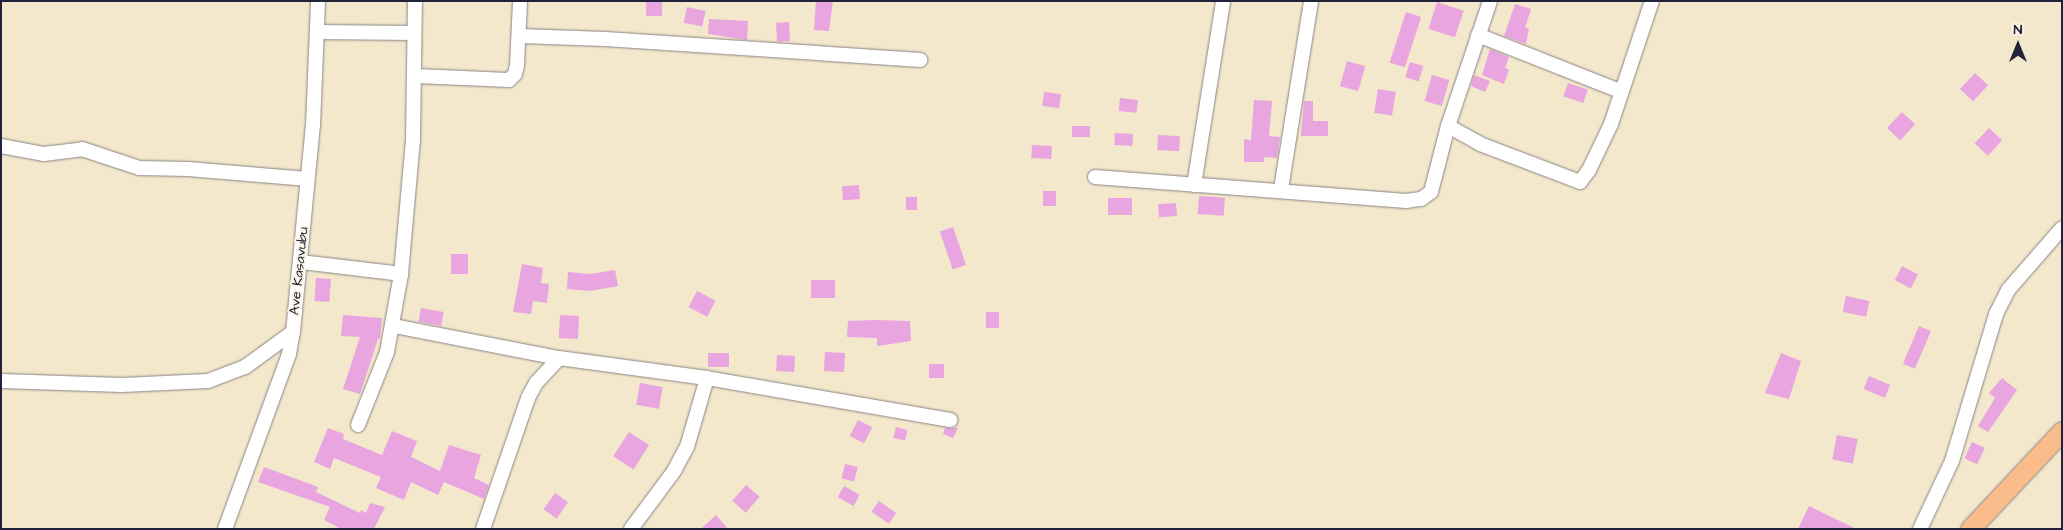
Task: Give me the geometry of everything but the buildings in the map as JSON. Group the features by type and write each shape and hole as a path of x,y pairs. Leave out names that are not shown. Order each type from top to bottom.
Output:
{"main road":[{"path":"1970,529 2062,431"}],"street":[{"name":"Ave Kasavubu","path":"225,529 288,354 293,332 308,179 318,1"},
{"path":"358,425 379,376 394,326 401,274 414,140 416,76 415,1"},
{"path":"416,76 495,82 509,80 516,70 520,36 520,1"},
{"path":"1194,185 1223,1"},
{"path":"1281,189 1311,1"},
{"path":"1095,177 1194,185 1281,189 1397,200 1421,199 1430,192 1448,126 1490,1"},
{"path":"1448,126 1480,144 1580,182 1604,139 1652,1"},
{"path":"317,32 414,33"},
{"path":"520,36 604,39 920,60"},
{"path":"1478,36 1620,91"},
{"path":"1,146 44,154 82,149 139,168 188,169 308,179"},
{"path":"1920,529 1952,461 1996,314 2008,290 2062,228"},
{"path":"301,262 401,274"},
{"path":"394,326 559,358 707,378 950,420"},
{"path":"1,380 113,385 208,381 245,367 293,332"},
{"path":"484,529 528,398 536,383 559,358"},
{"path":"631,529 682,455 707,378"}]}
